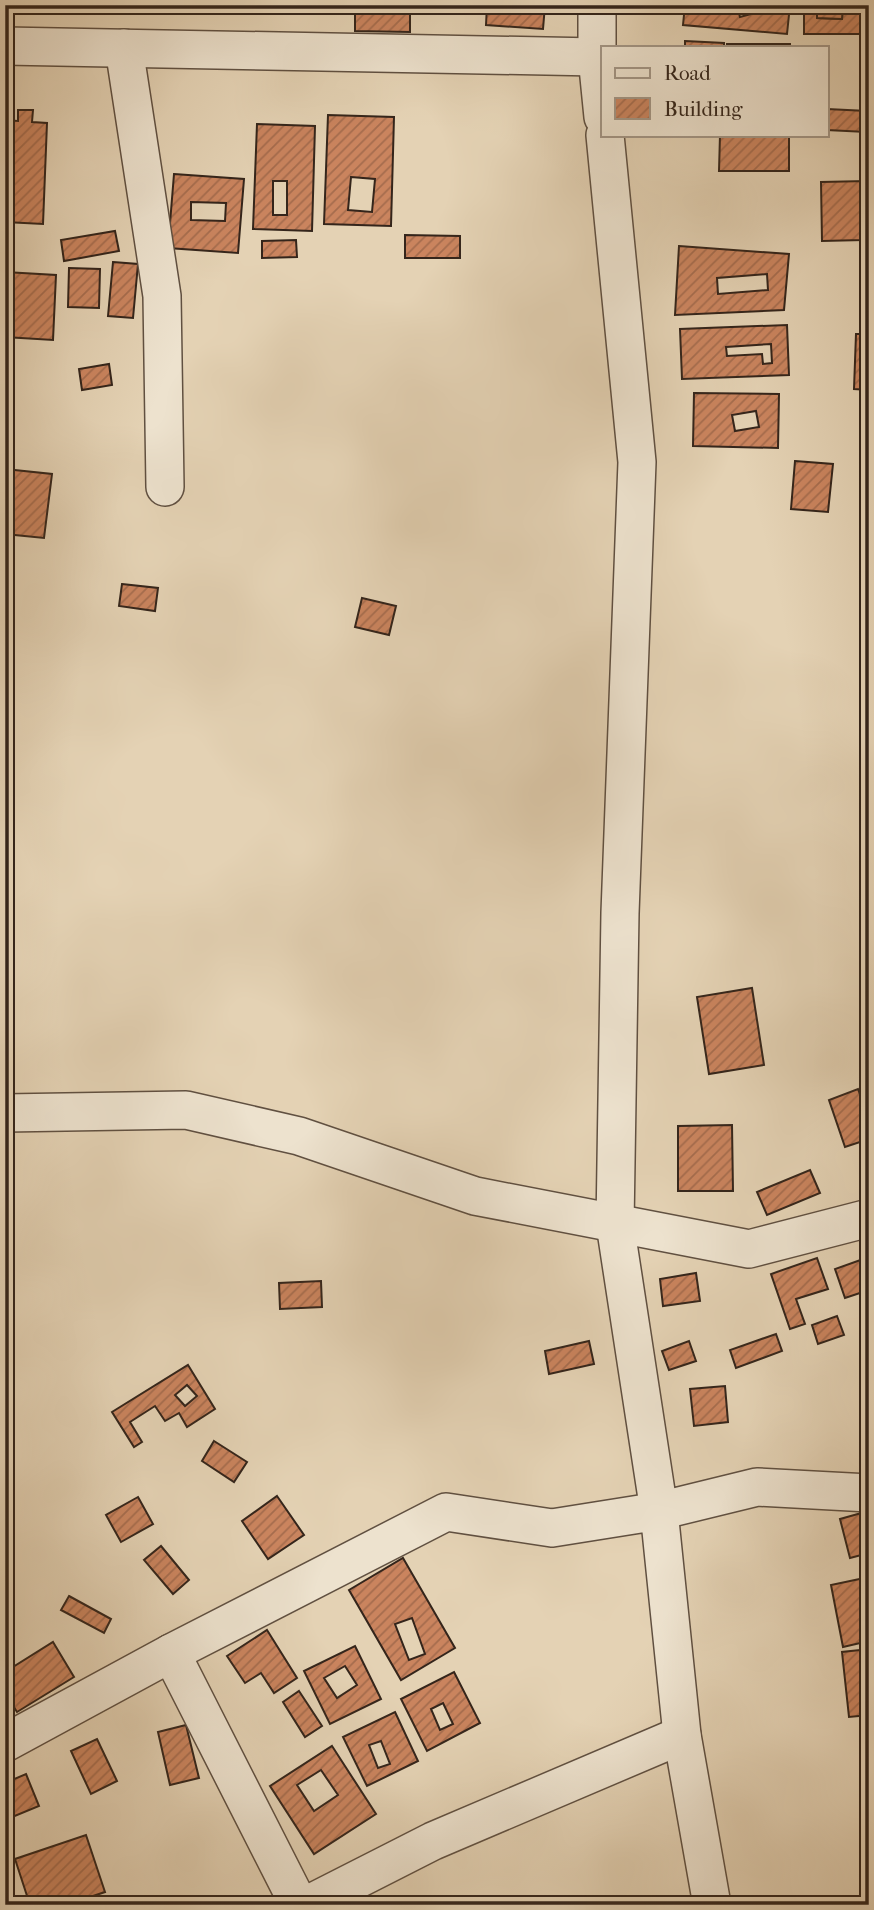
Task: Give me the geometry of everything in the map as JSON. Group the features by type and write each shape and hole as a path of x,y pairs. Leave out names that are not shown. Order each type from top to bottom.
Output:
{"street":[{"path":"597,5 597,57 601,97"},
{"path":"5,46 597,57"},
{"path":"124,48 162,296 165,487"},
{"path":"604,136 637,462 620,913 615,1224 659,1511 682,1735 712,1905"},
{"path":"5,1113 186,1110 299,1136 475,1196 749,1249 869,1218"},
{"path":"5,1743 171,1653 446,1512 552,1528 659,1511 757,1488 869,1493"},
{"path":"171,1653 299,1905"},
{"path":"307,1905 433,1841 682,1735"}],"building":[{"path":"355,5 410,5 410,32 355,31"},
{"path":"426,5 479,5 479,13 426,13"},
{"path":"487,5 545,5 543,29 486,25"},
{"path":"685,5 737,5 740,17 762,11 761,5 790,5 787,34 683,25"},
{"path":"804,5 817,5 817,18 842,19 843,5 863,5 863,34 804,34"},
{"path":"817,5 843,5 842,19 817,18"},
{"path":"685,41 724,43 724,46 685,46"},
{"path":"727,44 790,44 790,46"},
{"path":"828,109 867,111 866,132 828,130"},
{"path":"18,110 33,110 32,122 47,123 43,224 5,222 5,187 9,187 10,158 5,157 5,120 18,121"},
{"path":"328,115 394,117 391,226 324,224","holes":["351,177 375,179 372,212 348,210"]},
{"path":"257,124 315,126 312,231 253,229","holes":["273,181 287,181 287,215 273,215"]},
{"path":"720,136 789,136 789,171 719,171"},
{"path":"174,174 244,179 238,253 168,248","holes":["191,202 226,203 225,221 191,220"]},
{"path":"866,181 866,191 869,191 869,225 863,225 863,240 822,241 821,182"},
{"path":"115,231 119,251 64,261 61,240"},
{"path":"405,235 460,236 460,258 405,258"},
{"path":"296,240 297,257 262,258 262,241"},
{"path":"679,246 789,254 784,310 675,315","holes":["767,274 768,290 718,294 717,278"]},
{"path":"113,262 138,264 133,318 108,316"},
{"path":"69,268 100,269 99,308 68,307"},
{"path":"5,272 56,275 53,340 5,337"},
{"path":"787,325 789,375 682,379 680,329","holes":["771,344 772,363 763,364 762,354 727,356 726,347"]},
{"path":"856,334 869,334 869,390 854,389"},
{"path":"109,364 112,385 82,390 79,369"},
{"path":"694,393 779,394 778,448 693,446","holes":["756,411 759,427 735,431 732,415"]},
{"path":"795,461 833,464 828,512 791,509"},
{"path":"5,469 52,474 44,538 5,534"},
{"path":"122,584 158,588 155,611 119,606"},
{"path":"362,598 396,606 389,635 355,627"},
{"path":"752,988 764,1065 709,1074 697,997"},
{"path":"858,1089 869,1119 869,1139 845,1147 829,1100"},
{"path":"732,1125 733,1191 678,1191 678,1126"},
{"path":"810,1170 820,1193 767,1215 757,1192"},
{"path":"869,1257 869,1290 845,1298 835,1269"},
{"path":"817,1258 828,1289 796,1299 805,1324 790,1329 771,1274"},
{"path":"696,1273 700,1301 663,1306 660,1279"},
{"path":"321,1281 322,1307 280,1309 279,1283"},
{"path":"837,1316 844,1335 818,1344 812,1325"},
{"path":"776,1334 782,1351 736,1368 730,1350"},
{"path":"589,1341 594,1364 549,1374 545,1351"},
{"path":"689,1341 696,1361 669,1370 662,1351"},
{"path":"188,1365 215,1409 187,1427 179,1413 165,1421 155,1406 130,1422 142,1442 134,1447 112,1412","holes":["187,1385 197,1396 185,1406 175,1395"]},
{"path":"725,1386 728,1422 694,1426 690,1389"},
{"path":"214,1441 247,1462 234,1482 202,1461"},
{"path":"277,1496 304,1535 268,1559 242,1521"},
{"path":"138,1497 153,1524 121,1542 106,1515"},
{"path":"865,1512 869,1526 869,1553 850,1558 840,1519"},
{"path":"161,1546 189,1580 173,1594 144,1560"},
{"path":"403,1558 455,1648 401,1680 349,1590","holes":["412,1618 425,1654 409,1660 395,1624"]},
{"path":"869,1577 869,1641 843,1647 831,1585"},
{"path":"69,1596 111,1619 104,1633 61,1610"},
{"path":"267,1630 297,1678 274,1693 261,1673 245,1683 227,1656"},
{"path":"53,1642 74,1677 17,1712 5,1693 5,1672"},
{"path":"355,1646 381,1699 330,1724 304,1671","holes":["345,1666 357,1685 337,1698 324,1678"]},
{"path":"869,1649 869,1715 849,1717 842,1652"},
{"path":"454,1672 480,1723 427,1751 401,1699","holes":["443,1703 453,1724 440,1730 431,1709"]},
{"path":"299,1691 322,1726 305,1737 283,1702"},
{"path":"395,1712 418,1761 367,1786 343,1737","holes":["381,1741 390,1764 378,1768 369,1745"]},
{"path":"186,1725 199,1778 170,1785 158,1732"},
{"path":"97,1739 117,1781 91,1794 71,1751"},
{"path":"332,1746 376,1814 314,1854 270,1786","holes":["321,1770 338,1795 314,1811 297,1785"]},
{"path":"26,1774 39,1806 5,1820 5,1783"},
{"path":"86,1835 105,1892 66,1905 30,1905 15,1859"}]}
